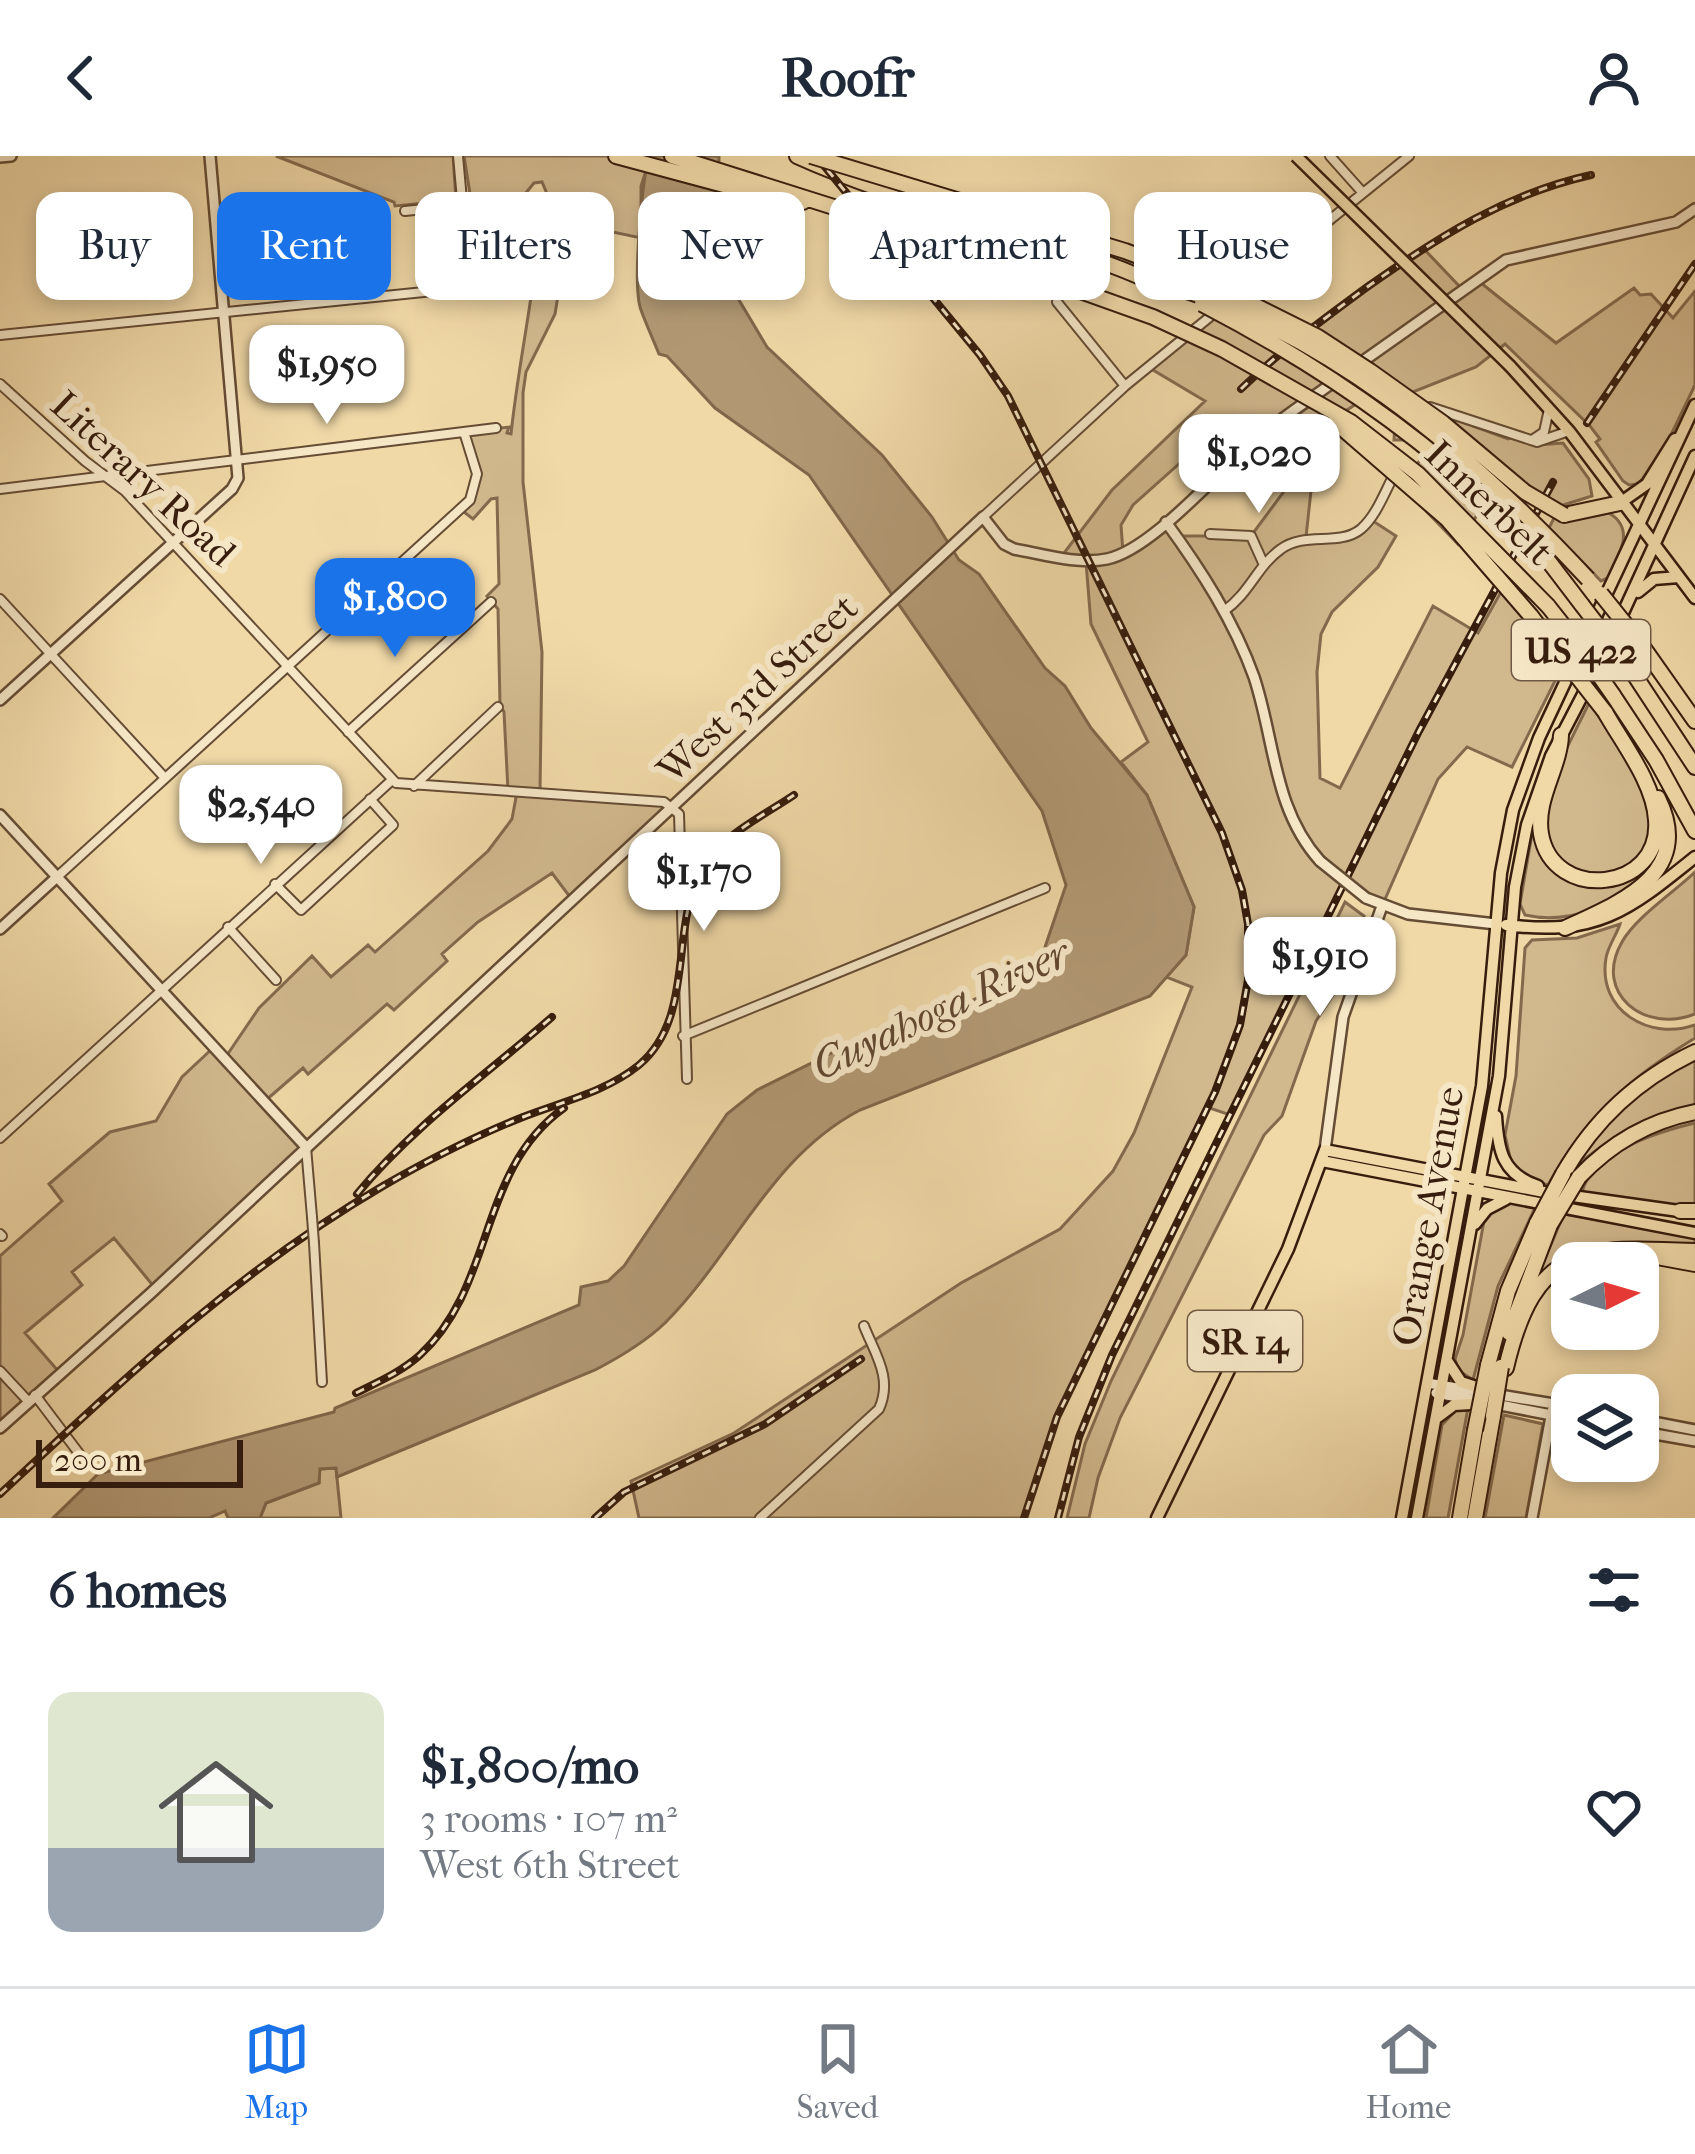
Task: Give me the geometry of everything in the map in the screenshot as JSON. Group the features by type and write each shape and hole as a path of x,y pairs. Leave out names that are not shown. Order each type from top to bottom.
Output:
{"highway":[{"path":"616,156 787,202 822,202"},
{"name":"Innerbelt","path":"673,156 1153,316 1351,422 1418,474 1547,606 1613,695 1693,827"},
{"name":"Innerbelt","path":"796,156 844,177 1134,275"},
{"path":"811,156 1125,251 1214,285 1359,364 1443,423 1525,493 1564,515 1620,503"},
{"name":"Innerbelt","path":"1194,300 1342,386 1475,488 1550,562 1626,662 1695,766"},
{"path":"1214,300 1278,332 1406,413 1528,514 1638,640 1695,721"},
{"path":"1298,393 1431,504 1478,551 1606,714 1666,812 1671,847 1660,869 1628,898 1565,928"},
{"path":"1562,735 1541,809 1544,845 1558,866 1575,877 1594,882 1620,878 1646,858 1657,826 1650,795 1606,714"},
{"path":"1474,1518 1483,1431 1498,1367 1543,1224 1604,1117 1662,1067 1695,1048"},
{"path":"1571,1176 1629,1136 1694,1113"},
{"path":"1659,1250 1695,1251"},
{"path":"1659,1257 1695,1264"},
{"path":"1458,1518 1466,1478 1491,1409 1498,1367 1551,1274"}],"main road":[{"path":"1296,156 1569,430 1695,598"},
{"path":"1620,503 1648,484 1692,411"},
{"name":"US 422","path":"1496,924 1508,835 1529,762 1692,411"},
{"name":"US 422","path":"1512,926 1527,825 1562,735 1695,456"},
{"path":"1631,598 1654,579 1679,577"},
{"path":"1496,924 1565,928 1625,910 1695,857"},
{"name":"Orange Avenue","path":"1402,1518 1488,1049 1496,924"},
{"name":"Orange Avenue","path":"1418,1518 1495,1101 1512,926"},
{"path":"1495,1101 1498,1148 1508,1168 1528,1182 1581,1198"},
{"path":"1324,1156 1479,1186 1690,1212"},
{"name":"SR 14","path":"1158,1517 1271,1286 1324,1156"},
{"path":"1479,1186 1509,1197 1695,1232"},
{"path":"1471,1232 1487,1208 1509,1197"},
{"path":"1446,1359 1461,1382 1503,1397"},
{"path":"1436,1419 1454,1405 1491,1409"}],"street":[{"path":"0,157 11,156"},
{"path":"0,700 232,489 239,474 210,156"},
{"path":"458,156 461,192"},
{"path":"1330,156 1363,194"},
{"name":"West 3rd Street","path":"0,1427 1125,386 1409,156"},
{"path":"983,517 1013,549 1093,560 1131,550 1255,440 1494,266 1676,222 1695,208"},
{"path":"405,211 415,210"},
{"path":"0,335 415,293"},
{"path":"1057,302 1125,386"},
{"name":"Literary Road","path":"0,384 119,486 392,780 412,787 539,792 664,802 674,807"},
{"path":"1430,407 1541,442 1569,430"},
{"path":"1224,611 1248,592 1264,565 1290,543 1351,535 1363,527 1394,474 1448,414"},
{"path":"1530,440 1540,437 1551,416"},
{"path":"2,490 496,428"},
{"path":"0,929 470,500 477,474 464,432"},
{"path":"1166,522 1224,611 1256,682 1286,806 1300,836 1320,861 1382,906 1418,916 1496,924"},
{"path":"1210,534 1251,536 1264,565"},
{"path":"0,599 165,778"},
{"path":"348,732 491,602"},
{"path":"412,787 498,707"},
{"path":"0,1138 392,780"},
{"path":"275,884 301,910 393,825 370,799"},
{"path":"674,807 679,814 687,1079"},
{"path":"0,815 306,1147 322,1382"},
{"path":"683,1036 1046,888"},
{"path":"1324,1156 1343,1017 1382,906"},
{"path":"229,927 276,980"},
{"path":"760,1518 880,1409 884,1375 864,1326"},
{"path":"0,1371 32,1398 87,1464"},
{"path":"1426,1387 1503,1397 1551,1410"},
{"path":"1441,1390 1491,1409 1551,1410"},
{"path":"1532,1518 1551,1415"},
{"path":"1659,1423 1695,1430"},
{"path":"1659,1435 1695,1442"}],"shaded area":[{"path":"276,156 453,156 455,192 415,192 415,204 395,206 391,192 368,192"},
{"path":"464,156 651,156 638,192 638,237 614,232 614,192 546,192 542,182 527,192 470,192"},
{"path":"649,156 719,156 718,192 644,192"},
{"path":"1423,248 1462,289 1476,279 1556,343 1634,288 1640,295 1651,294 1673,318 1695,291 1695,385 1670,437 1639,484 1623,481 1590,426 1505,344 1476,367 1400,397 1439,420 1413,440 1394,440 1396,406 1387,383 1322,427 1333,468 1313,472 1306,537 1351,535 1370,519 1396,536 1378,567 1332,612 1321,634 1317,672 1320,778 1340,788 1433,606 1478,633 1502,590 1565,661 1512,767 1467,747 1438,779 1382,906 1342,886 1230,1115 1207,1107 1057,1417 1024,1518 639,1518 631,1481 734,1433 961,1283 1060,1229 1113,1171 1134,1133 1192,987 1166,977 1186,955 1194,907 1147,795 1121,762 1148,742 1091,624 1086,562 1061,557 1112,490 1205,401 1148,367 1231,300 1244,300 1307,331","holes":["1199,446 1222,470 1237,457 1291,458 1302,467 1251,536 1176,536 1166,522 1123,553 1121,525 1133,505"]},
{"path":"531,300 557,300 526,372 523,393 523,482 542,652 540,792 674,807 573,901 552,873 478,922 442,954 447,961 394,1010 387,1004 308,1074 303,1068 265,1101 306,1147 155,1288 114,1238 72,1272 82,1285 25,1333 60,1373 0,1427 0,1256 62,1201 49,1184 110,1132 156,1121 182,1077 214,1047 225,1058 259,1008 312,956 331,977 368,945 375,952 488,851 512,819 517,792 508,791 498,609 487,596 499,584 497,498 473,519 460,509 477,482 464,432 509,427 511,434"},
{"path":"639,300 739,300 767,347 882,455 932,517 959,560 979,574 1045,668 1065,686 1091,728 1147,795 1194,907 1186,955 1150,996 860,1110 829,1130 777,1180 665,1323 595,1370 337,1477 336,1468 320,1469 319,1483 266,1503 260,1518 228,1518 225,1511 209,1518 53,1518 98,1474 334,1412 579,1305 581,1287 608,1281 624,1266 727,1114 757,1090 858,1040 872,1044 996,990 1044,950 1066,885 1042,811 809,475 715,408 667,356 659,354"},
{"path":"1457,420 1508,439 1538,445 1563,443 1589,479 1592,496 1560,506 1505,473 1458,544 1399,483"},
{"path":"1609,513 1622,527 1623,543 1608,578 1601,581 1549,528 1554,518"},
{"path":"1589,703 1636,772 1651,817 1648,841 1637,859 1621,870 1602,874 1582,872 1565,863 1552,848 1546,826 1554,779"},
{"path":"1533,828 1553,865 1615,883 1667,830 1656,862 1629,891 1579,914 1542,917 1525,915 1520,904"},
{"path":"1695,872 1695,1014 1677,1019 1642,1014 1619,993 1614,978 1622,942"},
{"path":"1345,902 1364,916 1337,989 1316,1021 1282,1116 1264,1135 1120,1418 1089,1518 1067,1518 1085,1444 1111,1381"},
{"path":"1620,924 1607,954 1605,977 1618,1007 1645,1025 1661,1029 1695,1025 1695,1038 1649,1068 1611,1101 1578,1138 1548,1185 1531,1180 1512,1166 1505,1135 1516,1076 1525,948 1532,940 1577,938"},
{"path":"1695,1058 1695,1107 1634,1126 1581,1162 1614,1115"},
{"path":"1695,1123 1695,1208 1582,1192 1588,1178 1613,1155 1646,1138"},
{"path":"1510,1201 1536,1206 1498,1286 1473,1380 1458,1370 1455,1359 1484,1221"},
{"path":"1564,1214 1695,1237 1695,1247 1659,1242 1552,1242"},
{"path":"1551,1244 1551,1270 1535,1282"},
{"path":"1468,1408 1448,1518 1426,1518 1442,1425 1457,1409"},
{"path":"1504,1415 1543,1424 1526,1518 1485,1518"},
{"path":"336,1468 341,1518 260,1518 266,1503 319,1483 319,1469"}],"railway":[{"path":"816,156 980,355 1008,396 1222,833 1248,924 1248,980 1240,1025 1215,1092 1057,1417 1024,1518"},
{"path":"1241,389 1336,310 1448,234 1530,193 1591,175"},
{"path":"1587,423 1695,264"},
{"path":"1058,1518 1079,1437 1112,1355 1419,731 1553,482"},
{"path":"0,1494 183,1329 329,1219 452,1149 598,1089 639,1065 657,1045 668,1022 686,918 702,869 731,837 794,795"},
{"path":"357,1194 426,1123 552,1017"},
{"path":"356,1393 413,1361 444,1327 462,1296 515,1163 536,1134 564,1108"},
{"path":"595,1518 624,1492 765,1424 861,1359"}],"water label":[{"name":"Cuyahoga River","path":"940,1008"}]}
